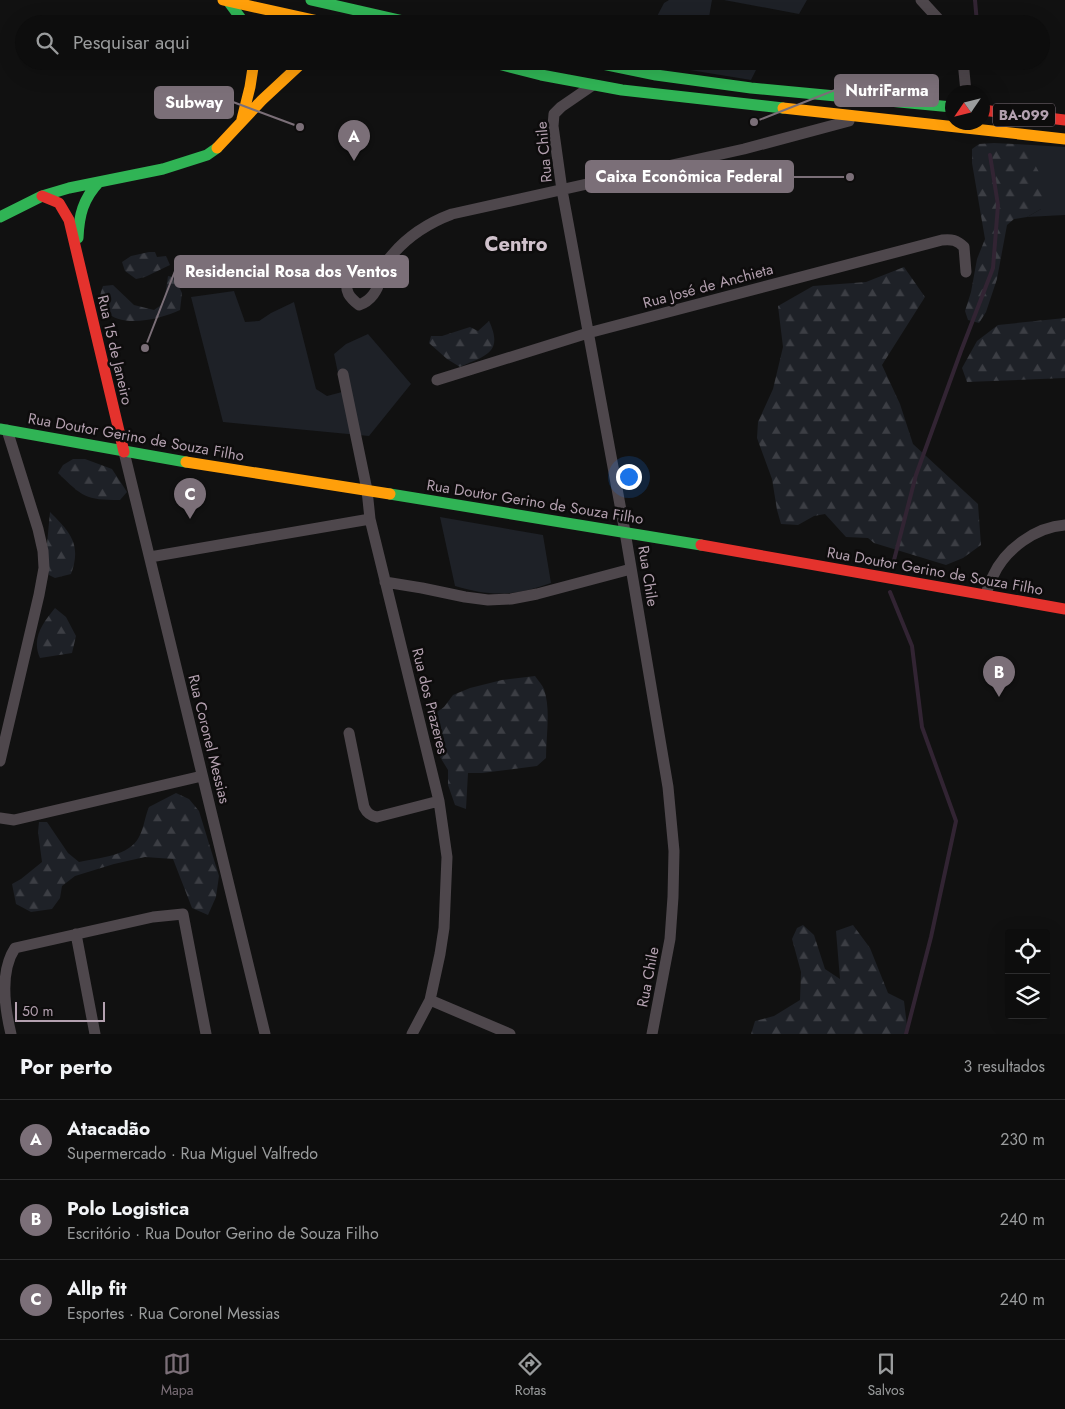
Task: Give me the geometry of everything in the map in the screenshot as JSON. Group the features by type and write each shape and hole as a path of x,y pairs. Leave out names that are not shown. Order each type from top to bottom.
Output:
{"main road":[{"path":"311,0 351,5 386,15"},
{"path":"226,1 238,15"},
{"path":"226,1 291,15"},
{"path":"241,121 253,70"},
{"path":"0,217 42,196 69,188 163,169 207,155 219,146 291,70"},
{"name":"BA-099","path":"522,70 622,90 1065,139"},
{"path":"632,70 751,88 945,106"},
{"name":"BA-099","path":"990,111 1065,120"},
{"name":"Rua 15 de Janeiro","path":"77,255 82,202 100,182"},
{"name":"Rua 15 de Janeiro","path":"42,196 55,199 65,211 124,452"},
{"name":"Rua Doutor Gerino de Souza Filho","path":"3,429 124,452 625,532 1065,609"}],"street":[{"path":"921,0 935,15"},
{"path":"964,70 965,85"},
{"name":"Rua Chile","path":"593,85 554,114 553,126 562,190 625,532 668,787 674,851 673,897 670,939 652,1034"},
{"path":"382,267 380,282 371,298 359,304 351,299 347,292 348,279 356,274 382,267 413,234 433,221 452,214 744,149 863,117"},
{"name":"Rua José de Anchieta","path":"437,380 588,333 942,240 951,239 964,247 966,272"},
{"name":"Rua dos Prazeres","path":"343,374 367,490 370,519 440,800 446,857 446,901 440,954 430,1000 412,1034"},
{"path":"0,761 44,568 43,551 38,529 3,429"},
{"name":"Rua Coronel Messias","path":"124,452 266,1034"},
{"path":"150,557 370,519"},
{"path":"986,594 993,575 1013,549 1043,530 1065,525"},
{"path":"385,582 473,598 488,600 511,599 631,569"},
{"path":"348,733 366,813 377,817 440,800"},
{"path":"0,818 14,820 202,776"},
{"path":"11,1034 1,993 0,976 2,966 8,954 15,948 153,917 183,914 206,1034"},
{"path":"76,934 96,1034"},
{"path":"430,1000 510,1034"}],"green space":[{"path":"669,0 712,0 709,15 658,15 664,3"},
{"path":"724,0 807,0 799,14"},
{"path":"690,70 756,70 751,80"},
{"path":"979,144 1014,144 1027,150 1040,174 1045,190 1041,209 1027,217 1014,219 1007,225 997,279 986,312 979,323 968,320 965,311 971,292 977,259 985,239 972,163 972,149"},
{"path":"1014,144 1065,147 1065,215 1027,217 1041,209"},
{"path":"155,252 157,257 166,256 170,265 145,277 136,279 125,271 122,262 131,256"},
{"path":"904,267 925,297 882,365 900,404 913,444 978,504 981,545 963,558 946,565 874,543 868,538 846,537 825,514 814,516 798,525 781,524 772,479 757,438 758,422 773,389 783,347 778,306 813,286 866,282"},
{"path":"168,276 174,277 182,293 180,310 152,319 131,321 121,320 113,316 102,305 100,296 103,286 113,285 134,305 154,310 164,303"},
{"path":"234,291 245,322 259,321 294,302 316,389 327,396 342,392 334,354 346,344 368,334 411,384 369,436 223,422 191,297"},
{"path":"1065,318 1065,378 967,382 962,368 977,341 998,325"},
{"path":"489,321 494,340 490,352 460,367 447,359 429,343 431,336 442,336 470,327 478,331"},
{"path":"73,459 85,459 112,469 127,492 120,500 85,496 58,473 63,465"},
{"path":"50,512 68,532 72,539 75,554 71,574 55,578 49,575 47,544"},
{"path":"440,517 543,535 551,583 503,594 468,590 455,586"},
{"path":"55,608 66,617 76,636 72,653 40,658 37,644 38,637 46,619"},
{"path":"535,676 544,689 546,697 548,723 546,758 537,766 468,773 466,809 455,805 448,785 448,770 437,752 434,714 444,707 453,695 470,688 502,680"},
{"path":"176,793 189,799 199,811 219,876 216,897 208,915 192,908 173,859 145,857 75,876 62,886 60,898 52,909 31,912 16,904 12,884 42,862 38,832 39,822 47,822 68,853 79,862 104,857 121,852 135,843 141,833 149,807"},
{"path":"803,925 814,935 825,969 840,979 836,931 853,925 870,948 888,993 904,1001 908,1034 751,1034 755,1021 774,1016 800,1000 801,972 792,939 797,928"}],"waterway":[{"path":"975,0 976,15"},
{"path":"893,564 916,475 993,268 998,205 990,155"},
{"path":"890,592 912,646 922,727 956,821 931,937 906,1034"}],"traffic: fast":[{"path":"311,0 377,15"},
{"path":"228,1 238,15"},
{"path":"522,70 622,90 783,108"},
{"path":"632,70 751,88 945,106"},
{"path":"0,217 42,196 69,188 163,169 207,155 217,148"},
{"path":"78,238 79,222 83,208 89,195 99,182"},
{"path":"0,429 186,462"},
{"path":"390,494 701,545"}],"traffic: slow":[{"path":"223,0 291,15"},
{"path":"242,119 253,70"},
{"path":"217,148 262,100 294,70"},
{"path":"783,108 1065,139"},
{"path":"186,462 390,494"}],"traffic: jam":[{"path":"990,111 1065,120"},
{"path":"42,196 59,203 69,220 124,452"},
{"path":"701,545 1065,609"}],"place":[{"name":"NutriFarma","path":"754,122"},
{"name":"Subway","path":"300,127"},
{"name":"Atacadão","path":"354,161"},
{"name":"Caixa Econômica Federal","path":"850,177"},
{"name":"Residencial Rosa dos Ventos","path":"145,348"},
{"name":"Allp fit","path":"190,519"},
{"name":"Polo Logistica","path":"999,697"}],"district":[{"name":"Centro","path":"516,244"}]}
